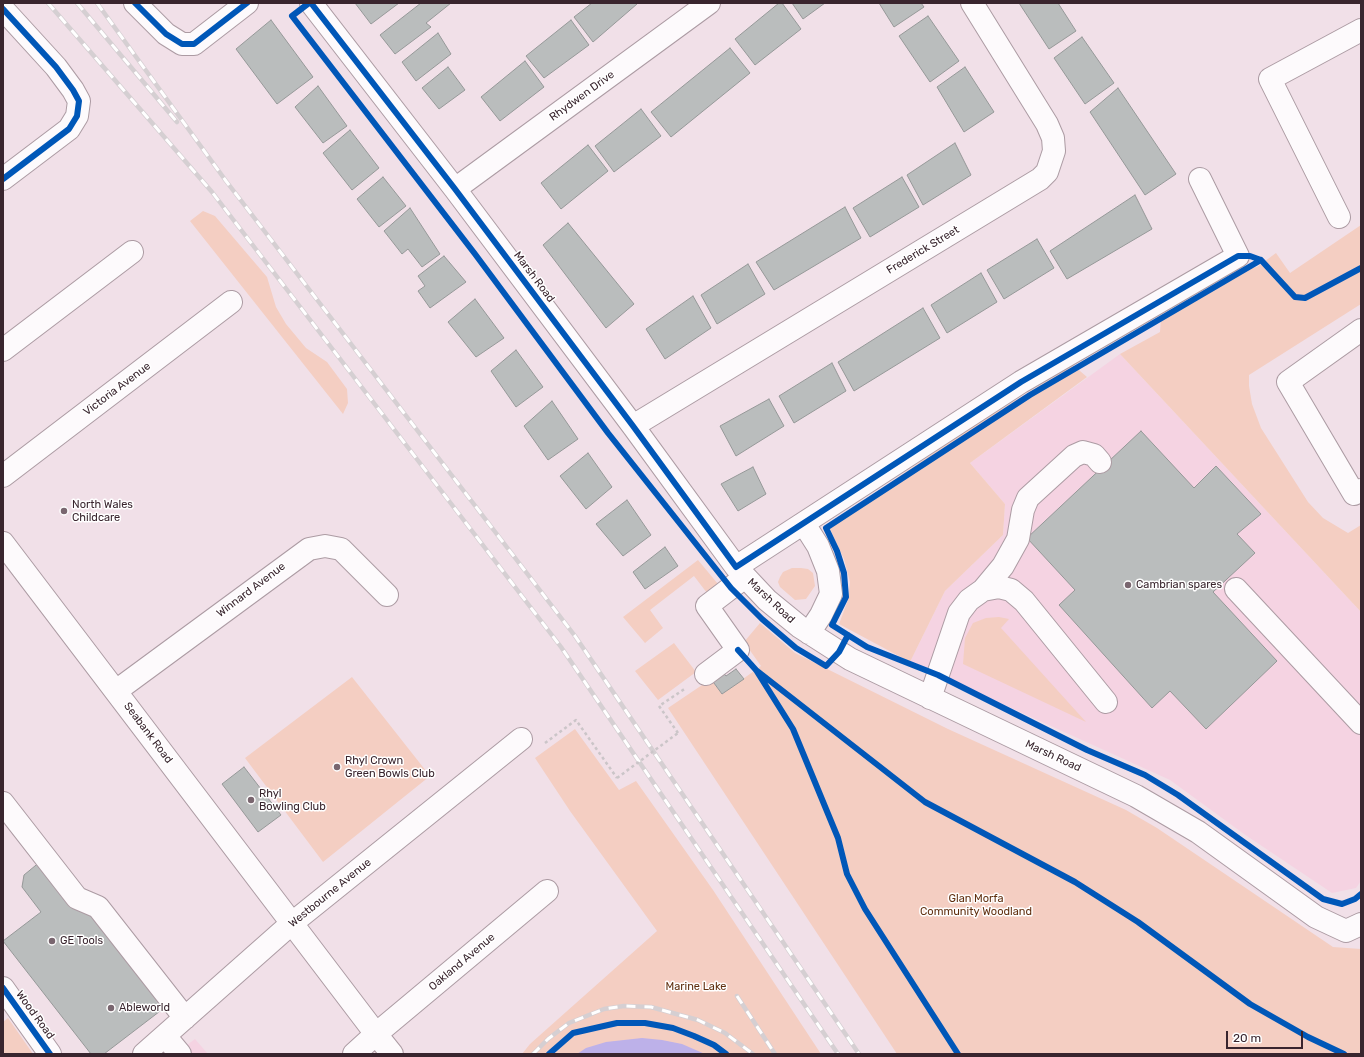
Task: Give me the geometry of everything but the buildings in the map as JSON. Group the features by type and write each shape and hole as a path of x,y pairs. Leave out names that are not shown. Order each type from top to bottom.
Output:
{"street":[{"path":"135,3 166,34 182,44 194,44 247,3"},
{"name":"Marsh Road","path":"310,3 455,189 741,572 767,600 809,633 850,659 1136,796 1198,832 1316,917 1346,931 1361,924"},
{"name":"Rhydwen Drive","path":"455,189 709,3"},
{"name":"Frederick Street","path":"633,426 1040,179 1047,172 1054,151 1053,138 1047,124 972,3"},
{"path":"3,9 56,66 79,101 77,116 69,129 3,179"},
{"path":"1338,217 1270,79 1361,30"},
{"path":"698,680 738,650 707,606 741,572 804,524 1021,382 1238,256 1200,179"},
{"path":"3,350 132,252"},
{"name":"Victoria Avenue","path":"3,476 231,302"},
{"path":"1361,330 1288,382 1354,494 1361,490"},
{"path":"930,698 959,613 969,600 983,590 1003,566 1018,539 1023,510 1028,498 1074,456 1083,452 1094,455 1100,462"},
{"path":"804,524 818,546 828,571 831,594 809,633"},
{"name":"Seabank Road","path":"3,543 291,924"},
{"name":"Winnard Avenue","path":"116,691 309,549 325,546 341,549 387,595"},
{"path":"983,590 999,587 1011,590 1024,601 1106,702"},
{"path":"1236,589 1361,724"},
{"name":"Westbourne Avenue","path":"144,1054 291,924 521,739"},
{"path":"3,803 77,898 98,907 185,1018"},
{"name":"Oakland Avenue","path":"354,1054 547,891"},
{"path":"291,924 392,1054"},
{"name":"Wood Road","path":"3,988 50,1054"},
{"path":"165,1036 180,1054"}],"path":[{"path":"521,739 531,753 576,720 617,778 678,733 659,706 698,680"},
{"path":"548,1054 573,1033 617,1023 645,1023 673,1028 694,1036 714,1045 726,1054"}],"shaded area":[{"path":"1120,354 1361,612 1361,881 1356,888 1332,893 1244,834 1170,780 910,662 945,591 1003,535 1005,504 970,463"},
{"path":"642,1038 682,1044 705,1054 577,1054 586,1048 606,1042"},
{"path":"195,1039 208,1054 175,1054"}],"green space":[{"path":"203,211 215,216 267,277 276,307 286,324 306,348 327,362 347,389 348,403 343,414 190,221"},
{"path":"1361,225 1361,304 1249,375 1249,386 1252,404 1261,428 1308,502 1323,518 1348,533 1361,525 1361,612 1120,354 1160,332 1161,317 1249,268 1257,267 1276,253 1290,273"},
{"path":"1073,365 1087,377 970,463 1005,504 1003,535 945,591 910,662 839,624 848,600 850,582 844,559 828,525 970,428"},
{"path":"698,560 718,584 707,593 694,576 650,610 663,628 645,643 623,617"},
{"path":"792,568 808,569 813,573 815,586 806,599 795,600 780,587 778,582 783,572"},
{"path":"999,617 1009,619 1001,628 1086,722 963,664 965,638 973,623 986,618"},
{"name":"Glan Morfa Community Woodland","path":"760,623 795,653 948,729 1126,810 1157,828 1333,947 1361,949 1361,1054 897,1054 668,708 711,679 722,694 761,666 744,642"},
{"path":"674,643 696,672 658,700 635,671"},
{"name":"Rhyl Crown Green Bowls Club","path":"352,677 430,776 323,862 245,758"},
{"name":"Marine Lake","path":"575,729 619,790 636,781 713,890 821,1054 522,1054 530,1044 657,931 570,811 535,758"},
{"path":"8,1018 33,1054 3,1054 3,1022"}],"tram line":[{"path":"533,1054 548,1039 569,1023 604,1009 624,1006 651,1007 698,1020 725,1033 753,1054"}],"railway":[{"path":"48,3 212,192 561,647 838,1054"},
{"path":"77,3 177,122"},
{"path":"97,3 226,181 575,636 859,1054"},
{"path":"737,996 775,1054"},
{"path":"533,1054 548,1039 569,1023 604,1009 624,1006 651,1007 698,1020 725,1033 753,1054"}],"cycle path":[{"path":"135,3 166,34 182,44 194,44 247,3"},
{"path":"309,3 292,16 475,254 608,433 731,588 762,619 796,648 826,666 839,652 848,635"},
{"path":"311,3 455,189 633,426 736,567 1021,382 1238,256 1250,256 1261,260 1295,297 1305,298 1361,268"},
{"path":"3,9 56,67 79,101 77,116 69,129 3,179"},
{"path":"1261,260 1030,395 826,528 837,551 844,573 846,597 832,625 867,647 938,675 1087,750 1145,775 1178,795 1323,899 1342,904 1355,899 1361,894"},
{"path":"738,650 756,670 793,729 838,838 847,874 865,909 958,1054"},
{"path":"756,670 925,802 1075,882 1138,922 1250,1004 1308,1037 1344,1054"},
{"path":"3,988 50,1054"},
{"path":"549,1054 573,1033 617,1023 645,1023 673,1028 714,1045 726,1054"}],"place":[{"name":"North Wales Childcare","path":"64,511"},
{"name":"Cambrian spares","path":"1128,585"},
{"name":"Rhyl Crown Green Bowls Club","path":"337,767"},
{"name":"Rhyl Bowling Club","path":"251,800"},
{"name":"GE Tools","path":"52,941"},
{"name":"Ableworld","path":"111,1008"}]}
